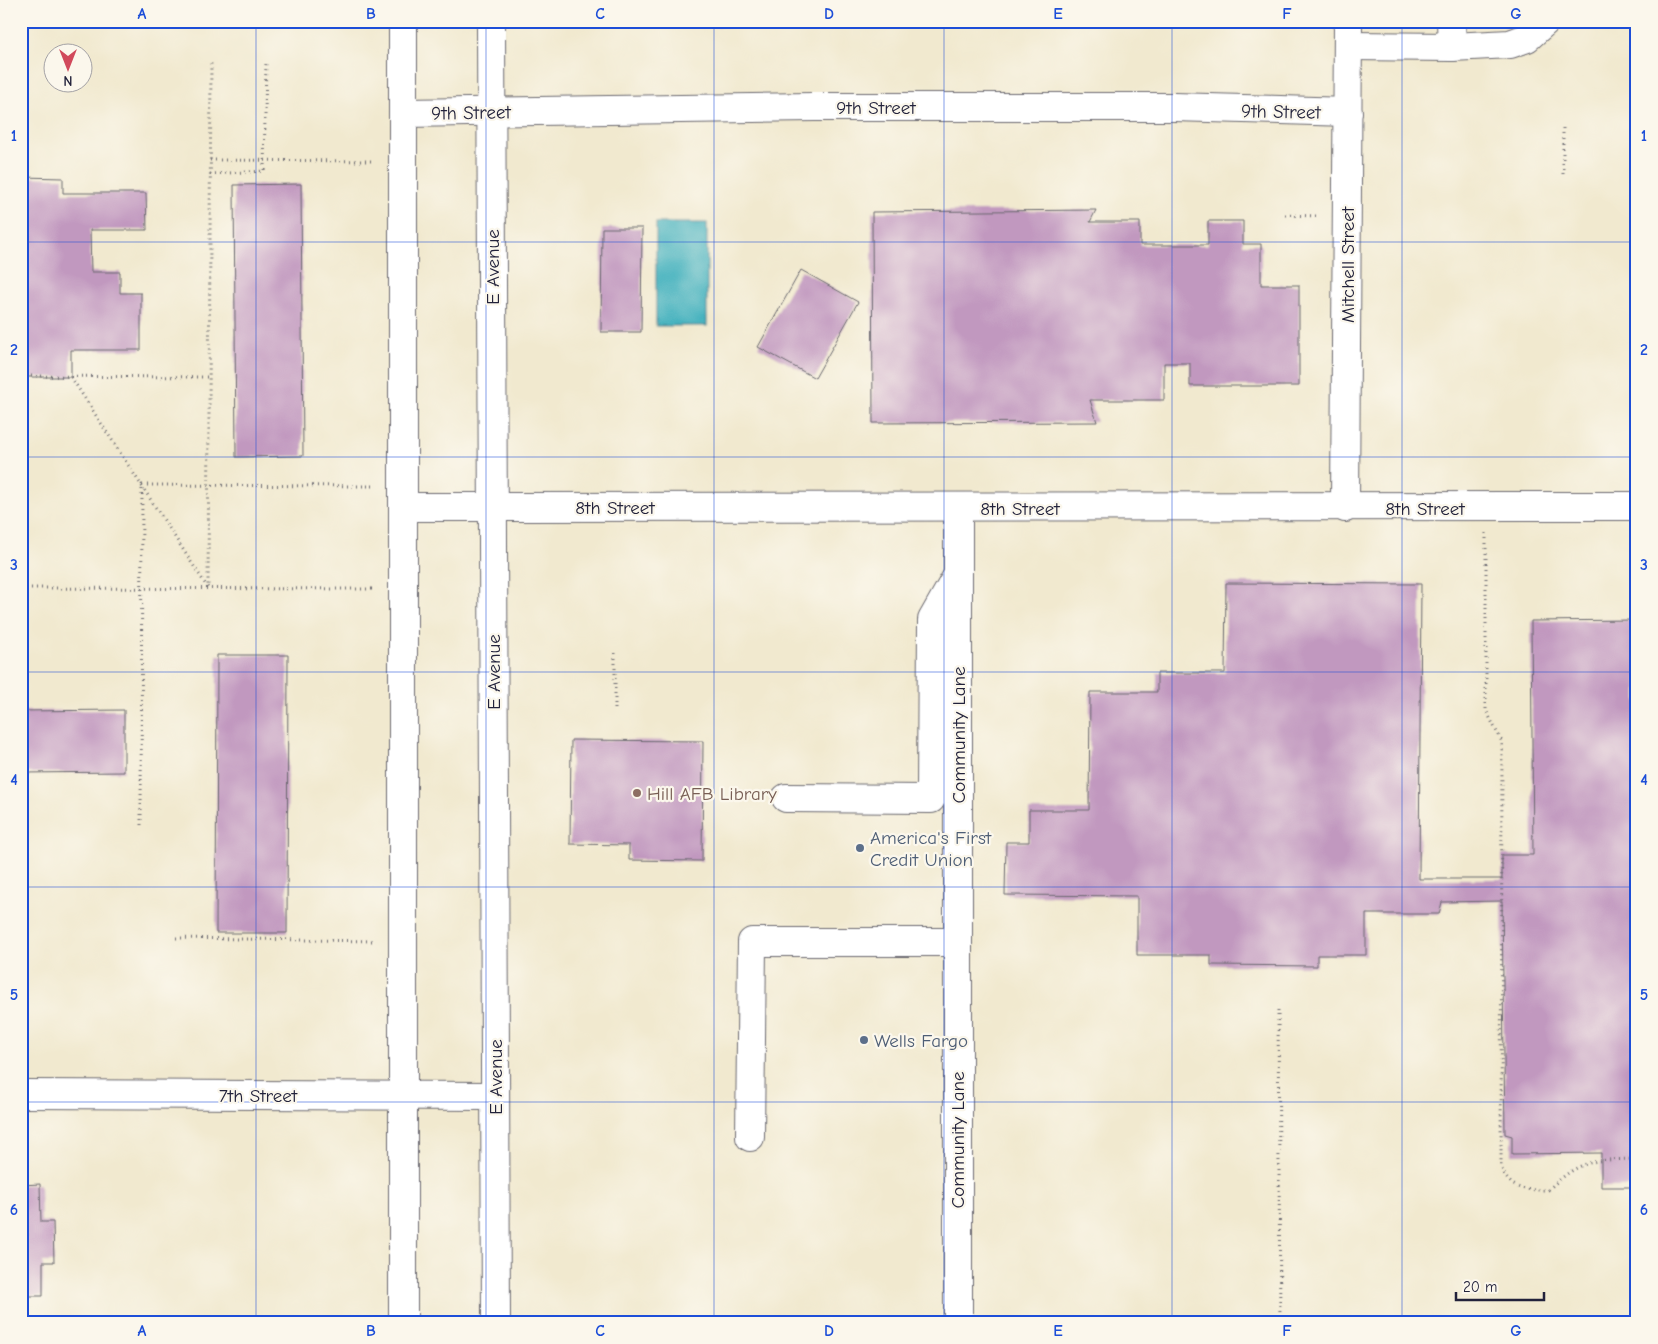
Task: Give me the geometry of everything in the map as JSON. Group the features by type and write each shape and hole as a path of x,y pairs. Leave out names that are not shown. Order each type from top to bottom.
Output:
{"lane":[{"path":"403,21 403,1323"},
{"name":"E Avenue","path":"491,21 493,111 492,508 496,1323"},
{"path":"1348,34 1452,34 1510,44 1527,38 1546,21"},
{"name":"Mitchell Street","path":"1345,508 1348,34"},
{"name":"9th Street","path":"404,113 814,107 1174,107 1348,112"},
{"name":"8th Street","path":"403,497 492,508 1486,508 1637,506"},
{"name":"Community Lane","path":"958,508 958,1323"},
{"path":"930,799 932,620 958,575"},
{"path":"786,798 958,798"},
{"path":"750,1137 752,942 958,942"},
{"name":"7th Street","path":"21,1094 495,1096"}],"path":[{"path":"208,588 210,61"},
{"path":"210,174 264,171 266,160 266,62"},
{"path":"1563,174 1564,125"},
{"path":"210,160 404,161"},
{"path":"1285,215 1318,216"},
{"path":"21,376 209,377"},
{"path":"72,377 208,588"},
{"path":"142,485 208,485 403,497"},
{"path":"141,825 142,485"},
{"path":"1486,508 1486,710 1502,742 1501,1166 1505,1178 1517,1188 1548,1190 1574,1168 1596,1160 1637,1159"},
{"path":"21,588 403,589"},
{"path":"615,653 615,709"},
{"path":"176,938 403,942"},
{"path":"1278,1010 1280,1323"}],"water":[{"path":"656,223 707,223 707,326 656,326"}],"building":[{"path":"642,21 741,21 741,27 642,26"},
{"path":"1607,21 1637,21 1637,24 1607,23"},
{"path":"21,177 63,178 63,193 146,193 147,230 90,230 91,272 120,272 120,293 141,293 141,350 71,350 71,377 21,377"},
{"path":"301,184 303,456 236,457 234,185"},
{"path":"1096,210 1090,222 1140,222 1140,245 1208,245 1208,221 1243,221 1243,244 1261,244 1261,285 1299,285 1299,386 1190,386 1190,363 1164,363 1164,400 1090,400 1097,422 873,423 872,212"},
{"path":"602,228 642,228 641,332 601,332"},
{"path":"801,270 858,302 815,378 758,347"},
{"path":"1226,583 1421,584 1419,879 1502,879 1502,855 1533,855 1531,621 1637,620 1637,1187 1601,1187 1601,1153 1512,1154 1512,1136 1505,1134 1502,901 1442,902 1439,914 1366,914 1366,955 1317,955 1317,966 1211,965 1211,955 1137,955 1137,896 1005,895 1006,842 1029,842 1029,810 1089,810 1090,692 1157,692 1157,673 1225,673"},
{"path":"217,655 288,655 287,933 216,933"},
{"path":"124,710 124,772 21,773 21,711"},
{"name":"Hill AFB Library","path":"571,740 703,741 702,861 629,860 629,845 570,844"},
{"path":"40,1184 41,1222 53,1222 54,1262 43,1262 43,1296 21,1296 21,1185"}],"place":[{"name":"Hill AFB Library","path":"637,793"},
{"name":"America's First Credit Union","path":"860,848"},
{"name":"Wells Fargo","path":"864,1040"}]}
